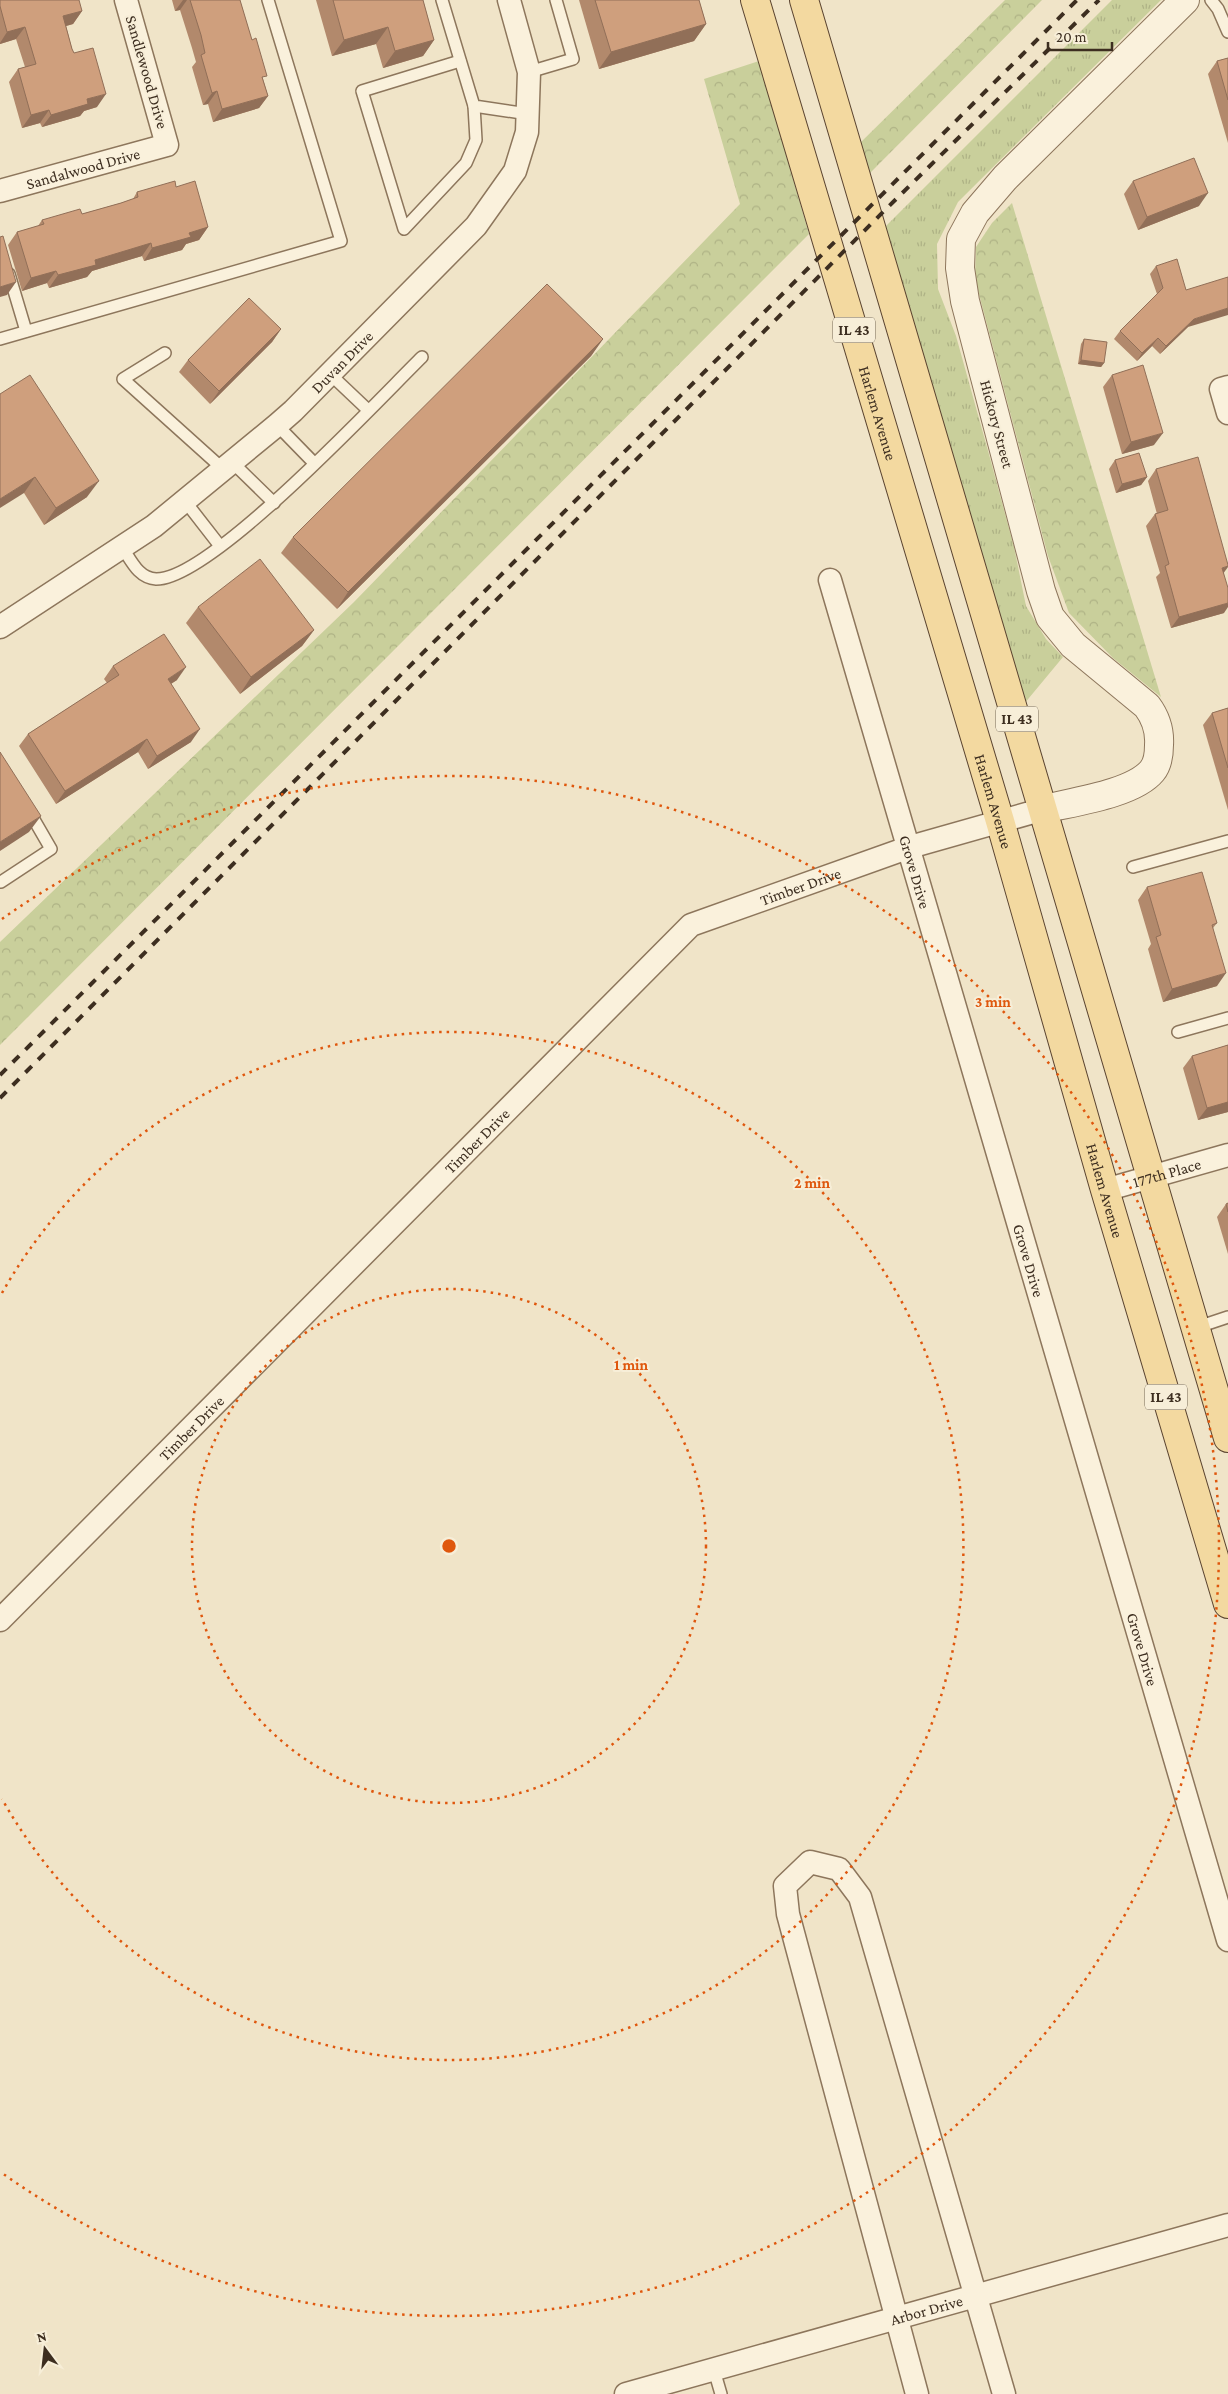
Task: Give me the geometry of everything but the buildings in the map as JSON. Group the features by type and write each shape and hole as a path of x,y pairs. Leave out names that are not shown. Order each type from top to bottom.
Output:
{"main road":[{"name":"Harlem Avenue","path":"755,0 1000,822 1105,1190 1221,1555 1228,1604"},
{"name":"IL 43","path":"804,0 1044,809 1195,1328 1223,1402 1228,1438"}],"street":[{"name":"Sandlewood Drive","path":"126,0 167,145"},
{"name":"Duvan Drive","path":"0,627 154,526 277,425 476,226 515,171 527,132 529,72 509,0"},
{"name":"Hickory Street","path":"1044,809 1123,789 1142,780 1153,771 1159,757 1160,738 1156,717 1147,706 1073,645 1050,617 964,301 960,268 961,238 975,213 1005,178 1185,0"},
{"name":"Sandalwood Drive","path":"1,187 167,145"},
{"path":"1224,388 1228,412"},
{"name":"Grove Drive","path":"830,580 910,847 1228,1940"},
{"name":"Timber Drive","path":"0,1620 692,925 910,847 1044,809"},
{"name":"177th Place","path":"1105,1190 1228,1155"},
{"path":"917,2394 788,1914 785,1886 810,1862 839,1869 860,1898 1004,2394"},
{"name":"Arbor Drive","path":"638,2392 1228,2225"}],"lane":[{"path":"0,339 341,241 268,0"},
{"path":"442,0 474,106 476,140 466,163 404,229 362,91 460,61"},
{"path":"529,72 573,59 556,0"},
{"path":"1211,0 1218,9 1228,32"},
{"path":"474,106 528,114"},
{"path":"5,261 26,331"},
{"path":"165,353 123,379 227,466 274,502"},
{"path":"122,547 140,574 158,579 183,571 220,546 274,502 422,357"},
{"path":"330,374 368,410"},
{"path":"277,425 314,463"},
{"path":"185,501 220,546"},
{"path":"2,882 51,849 20,798"},
{"path":"1133,867 1228,841"},
{"path":"1178,1032 1228,1018"},
{"path":"1195,1328 1228,1317"},
{"path":"714,2370 721,2394"}],"green space":[{"path":"1005,0 1042,0 870,173 859,144"},
{"path":"1112,0 1161,0 958,202 937,244 938,289 956,336 990,458 1014,547 1026,606 1046,639 1063,657 1024,704 884,228"},
{"path":"759,61 809,234 0,1045 0,942 354,602 740,204 704,79"},
{"path":"1012,203 1161,697 1113,658 1069,613 1048,556 975,279 976,247 992,223"}],"railway":[{"path":"0,1075 1077,0"},
{"path":"0,1098 888,207 1099,0"}]}
